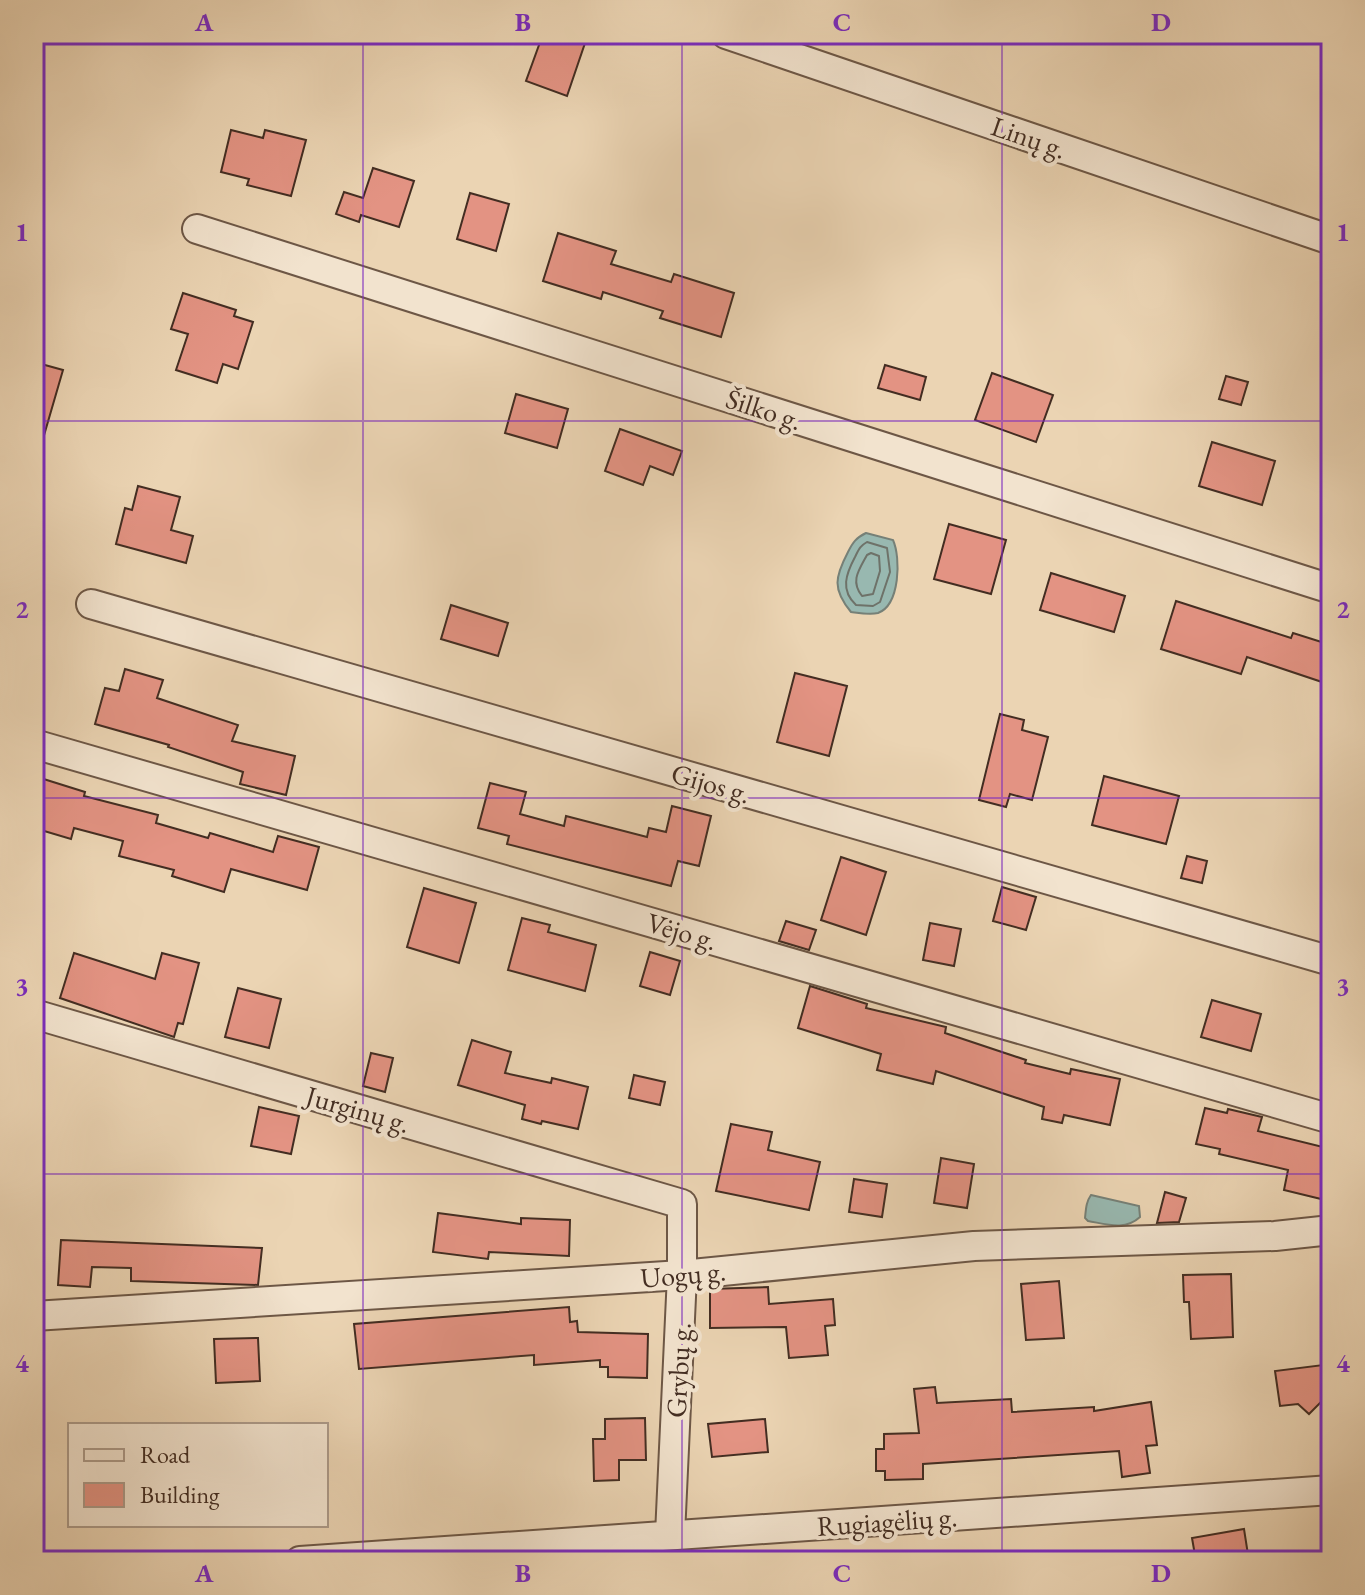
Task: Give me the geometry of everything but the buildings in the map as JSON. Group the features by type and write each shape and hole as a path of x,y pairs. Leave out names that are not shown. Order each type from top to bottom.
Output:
{"street":[{"name":"Linų g.","path":"726,34 1331,240"},
{"name":"Šilko g.","path":"197,229 1331,589"},
{"name":"Gijos g.","path":"91,604 1331,961"},
{"name":"Vėjo g.","path":"34,744 1331,1119"},
{"name":"Jurginų g.","path":"34,1014 682,1204"},
{"name":"Grybų g.","path":"670,1535 682,1275 682,1204"},
{"name":"Uogų g.","path":"34,1316 682,1275 974,1246 1275,1236 1331,1230"},
{"name":"Rugiagėlių g.","path":"300,1561 1331,1490"}],"water":[{"path":"866,533 893,540 896,548 898,569 895,591 885,608 875,614 851,612 838,590 840,569 857,539"},
{"path":"1091,1195 1139,1206 1140,1217 1122,1225 1088,1221 1085,1218"}]}
